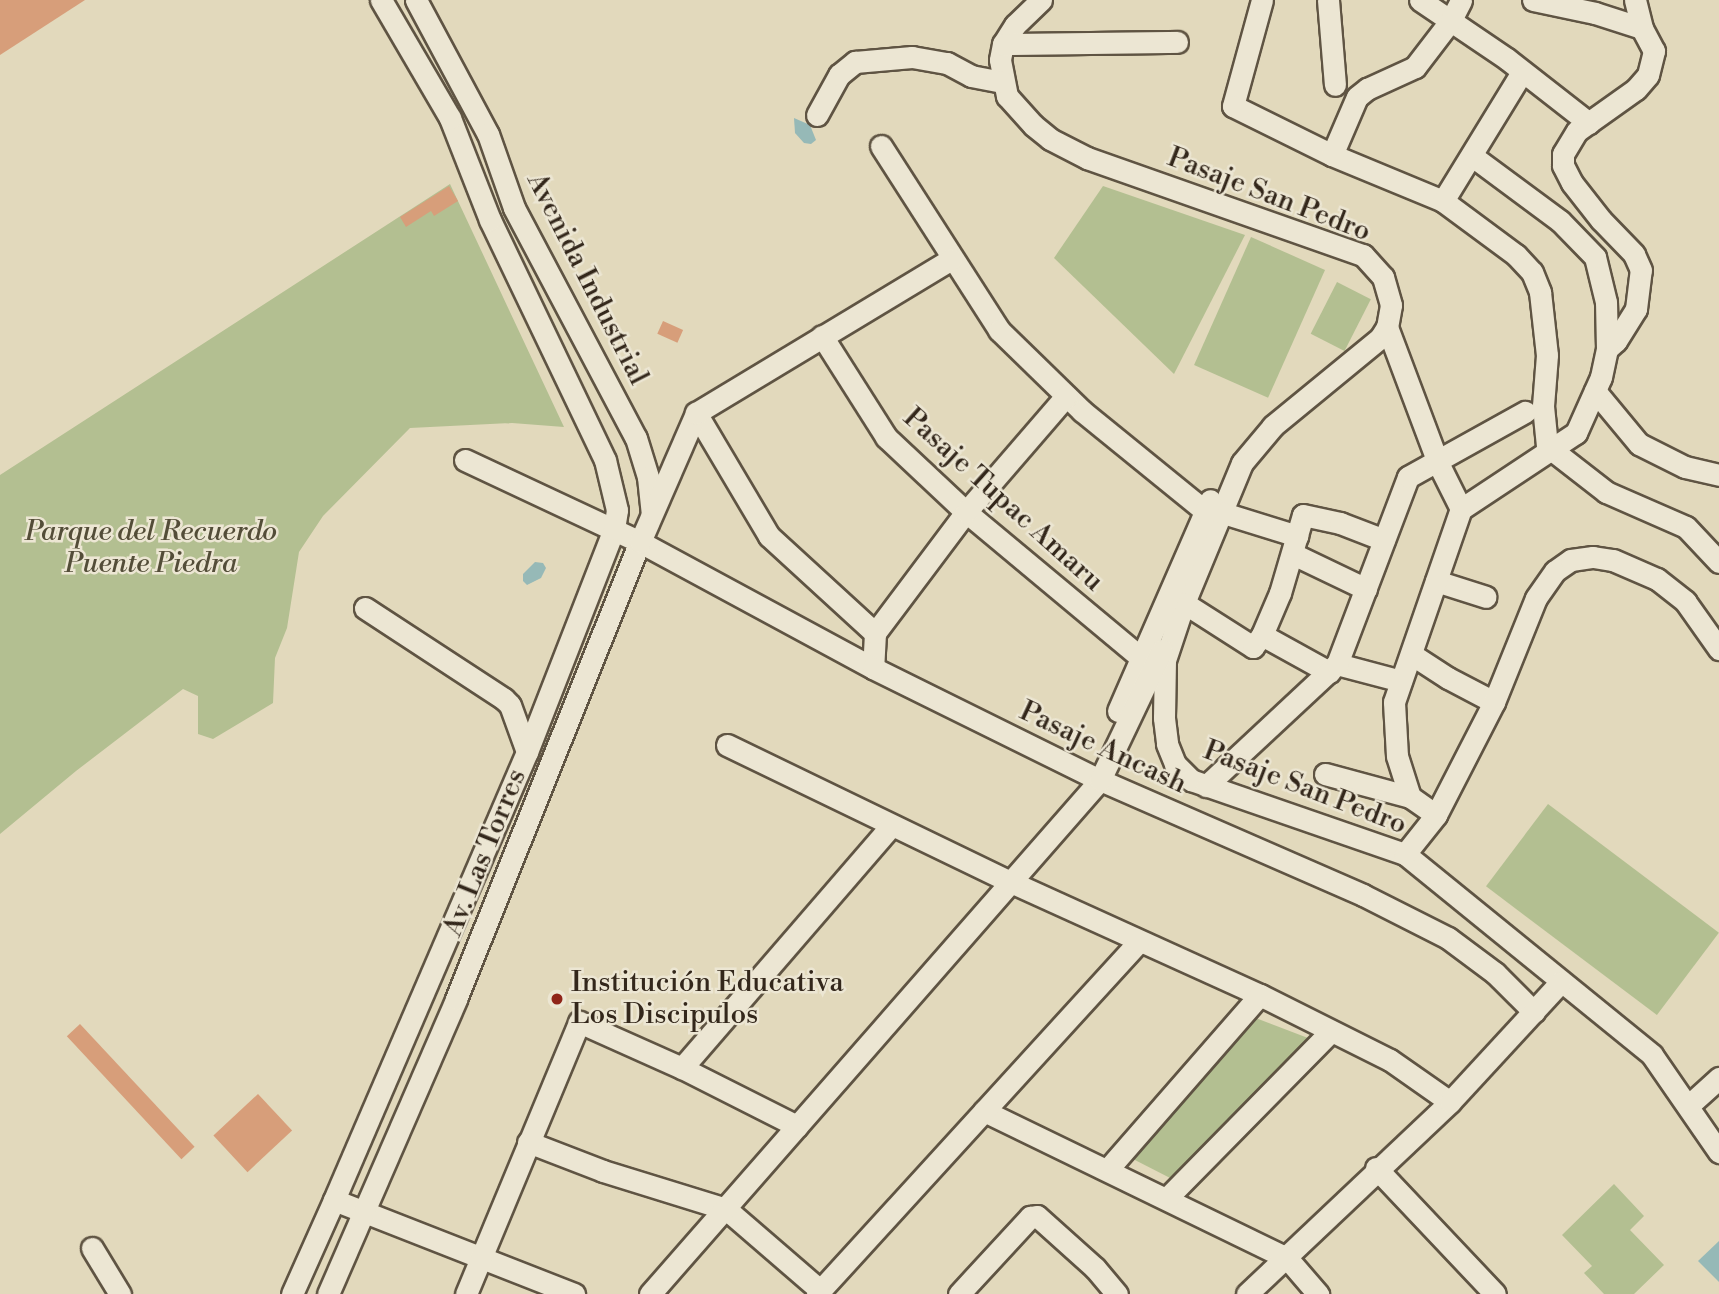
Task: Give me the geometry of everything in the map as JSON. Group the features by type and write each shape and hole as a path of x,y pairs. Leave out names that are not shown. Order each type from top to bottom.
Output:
{"street":[{"path":"382,0 450,118 491,220 605,460 617,510 614,529"},
{"name":"Avenida Industrial","path":"416,0 488,134 514,208 636,438 648,477 652,514"},
{"path":"817,115 839,75 855,62 912,57 947,63 971,76 1003,82 1003,44 1015,25 1041,0"},
{"path":"1262,0 1233,106 1332,155 1443,201 1516,255 1532,272 1540,292 1547,355 1544,429 1550,449 1606,492 1686,527 1719,562"},
{"path":"1328,0 1335,85"},
{"path":"1420,0 1589,123"},
{"path":"1332,155 1357,97 1367,89 1415,67 1451,20 1461,0"},
{"path":"1533,0 1595,13 1642,28"},
{"path":"1607,349 1616,341 1636,309 1640,299 1641,270 1634,254 1581,196 1563,165 1563,155 1569,139 1636,89 1648,75 1654,51 1642,28 1635,0"},
{"path":"1003,44 1177,42"},
{"path":"1443,201 1522,72"},
{"name":"Pasaje San Pedro","path":"1003,82 1007,96 1022,115 1066,149 1363,255 1375,265 1389,291 1391,305 1387,327"},
{"path":"881,146 999,330 1066,396 1212,511 1295,545 1366,589"},
{"path":"1410,797 1397,756 1394,702 1461,509 1576,433 1595,391 1607,349 1606,302 1595,257 1560,220 1472,156"},
{"path":"875,633 769,536 696,413 951,259"},
{"path":"1100,780 1104,749 1140,657 1212,511 1219,484 1236,477 1252,449 1272,426 1362,356 1387,327 1438,463 1461,509"},
{"name":"Pasaje Tupac Amaru","path":"822,336 880,429 965,512 1140,657"},
{"path":"1595,391 1639,444 1685,467 1719,475"},
{"path":"873,668 875,633 965,512 1066,396"},
{"path":"1206,786 1333,668 1408,477 1438,463 1525,412"},
{"name":"Av. Las Torres","path":"328,1294 456,999 640,542 696,413"},
{"name":"Pasaje Ancash","path":"464,460 640,542 873,668 1100,780 1363,895 1448,938 1495,973 1534,1012"},
{"name":"Pasaje San Pedro","path":"1212,511 1166,660 1163,690 1167,744 1175,764 1191,780 1206,786 1405,854 1560,983 1652,1055 1719,1152"},
{"path":"650,1294 1013,883 1100,780 1180,612 1253,647 1262,635 1280,593 1303,515 1340,523 1384,540"},
{"name":"Av. Las Torres","path":"292,1294 527,752 614,529"},
{"path":"1405,854 1436,815 1494,702 1536,598 1555,572 1571,560 1593,557 1613,560 1657,579 1685,601 1719,649"},
{"path":"1436,580 1486,597"},
{"path":"365,608 504,698 510,705 527,752"},
{"path":"1262,635 1333,668 1401,681"},
{"path":"1411,654 1448,678 1494,702"},
{"path":"727,745 891,826 1259,995 1390,1060 1450,1102"},
{"path":"1325,774 1410,797 1436,815"},
{"path":"682,1068 891,826"},
{"path":"528,1142 603,1171 726,1209 818,1292 1139,942"},
{"path":"1247,1294 1287,1258 1376,1168 1450,1102 1560,983"},
{"path":"1108,1169 1259,995"},
{"path":"466,1294 579,1022 682,1068 797,1126"},
{"path":"1167,1198 1330,1032"},
{"path":"1688,1106 1719,1078"},
{"path":"984,1111 1287,1258 1318,1294"},
{"path":"1376,1168 1495,1294"},
{"path":"334,1200 574,1294"},
{"path":"959,1294 1030,1217 1037,1216 1086,1260 1117,1294"},
{"path":"92,1248 120,1294"}],"green space":[{"name":"Parque del Recuerdo Puente Piedra","path":"450,184 564,427 512,423 410,428 323,516 299,552 287,628 275,658 273,703 213,739 198,734 198,696 183,689 76,771 0,834 0,475"},
{"path":"1103,186 1245,235 1174,374 1054,258"},
{"path":"1251,237 1325,270 1268,398 1194,365"},
{"path":"1337,282 1371,299 1345,351 1311,334"},
{"path":"1548,804 1719,933 1657,1015 1486,886"},
{"path":"1253,1017 1308,1038 1176,1181 1131,1158"},
{"path":"1614,1184 1644,1216 1630,1230 1664,1265 1634,1294 1604,1294 1584,1273 1592,1266 1562,1235"}],"water":[{"path":"794,118 810,125 816,140 811,144 804,143 795,133"},
{"path":"535,562 543,563 546,568 541,578 527,585 523,581 523,574"},
{"path":"1719,1241 1719,1282 1698,1261"}],"building":[{"path":"0,0 85,0 0,55"},
{"path":"449,186 458,201 434,216 431,211 406,227 400,217"},
{"path":"663,321 683,330 677,343 657,334"},
{"path":"80,1024 195,1147 181,1159 67,1036"},
{"path":"258,1094 292,1131 247,1172 213,1136"}],"place":[{"name":"Institución Educativa Los Discipulos","path":"557,999"}]}
